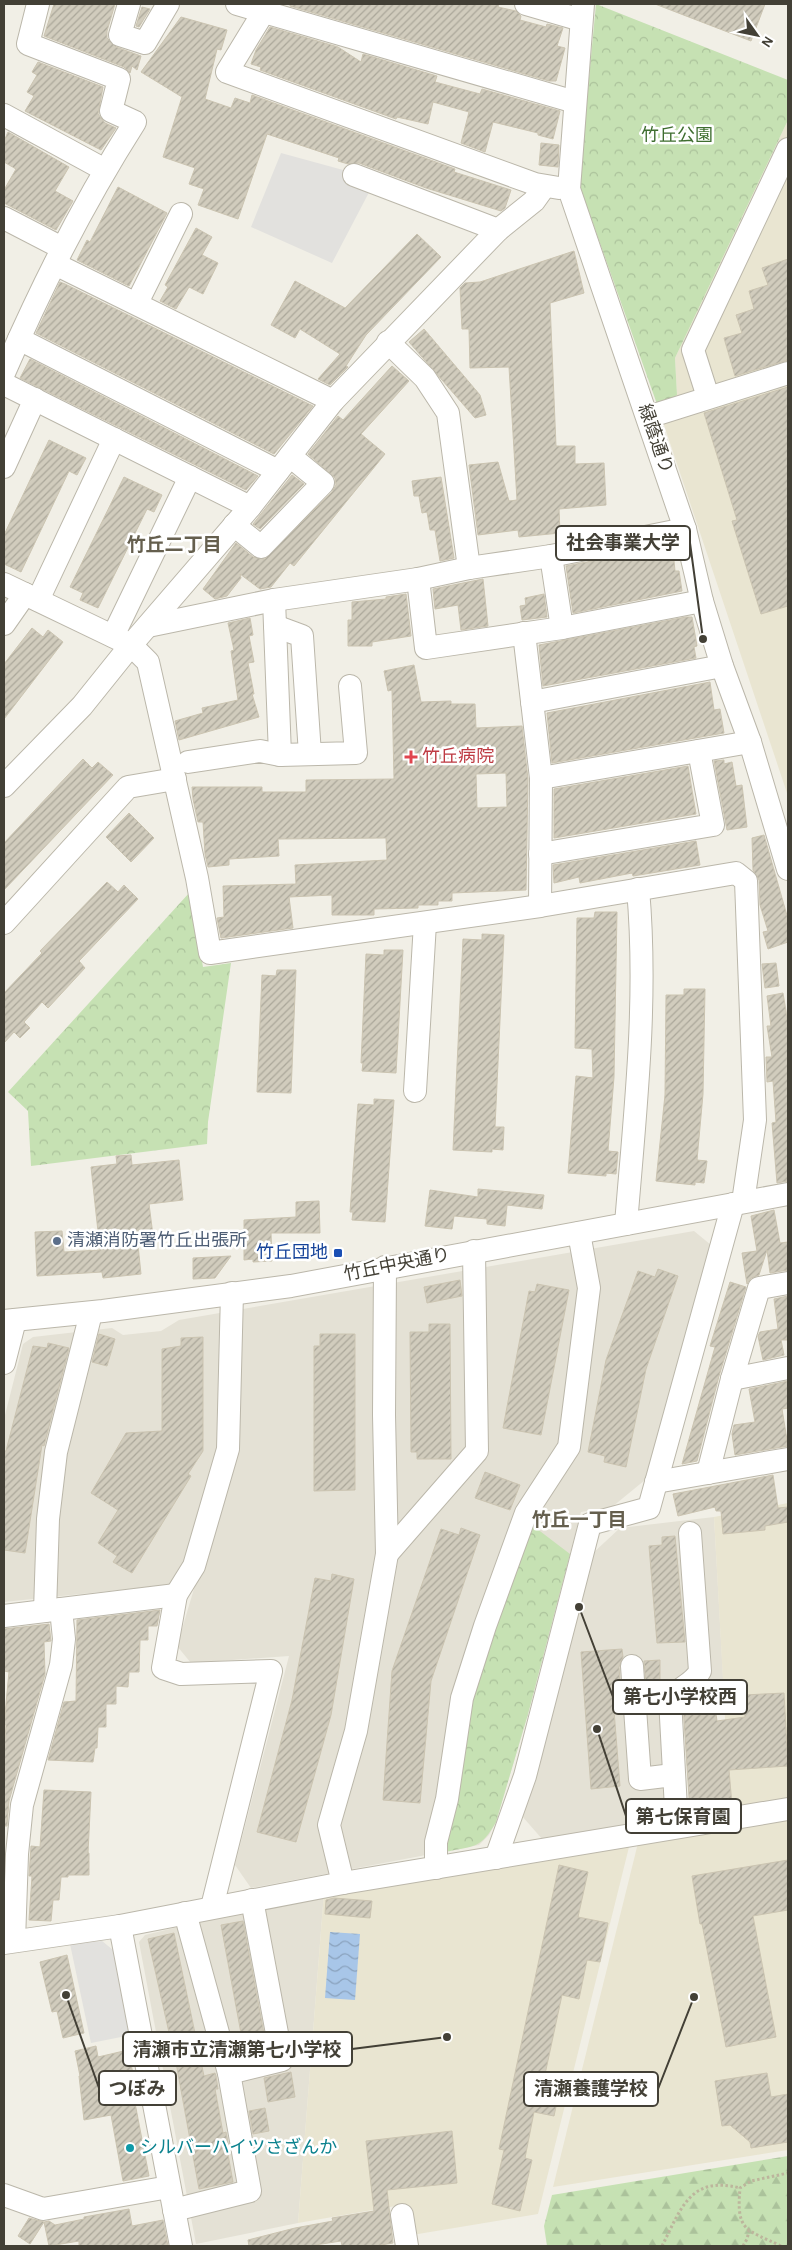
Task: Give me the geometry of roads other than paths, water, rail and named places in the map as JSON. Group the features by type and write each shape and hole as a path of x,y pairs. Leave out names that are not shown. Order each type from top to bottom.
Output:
{"street":[{"path":"4,373 59,256 104,170 135,122 111,111 119,79 28,44 38,4"},
{"path":"129,4 120,35 146,43 168,4"},
{"path":"237,4 575,102"},
{"path":"526,4 582,12"},
{"name":"緑蔭通り","path":"582,12 570,189 685,529 702,601 722,666 750,742 788,869"},
{"path":"263,13 227,72 544,187 570,189"},
{"path":"4,115 104,170"},
{"path":"708,397 693,350 788,149"},
{"path":"354,175 498,230"},
{"path":"148,626 250,507 333,401 498,230 534,201 544,187"},
{"path":"137,303 180,214"},
{"path":"4,218 59,256 137,303 333,401"},
{"path":"19,339 323,483 261,547 234,525"},
{"path":"388,342 425,378 448,413 469,568"},
{"path":"648,417 788,373"},
{"path":"4,384 250,507"},
{"path":"4,467 35,399"},
{"path":"4,624 31,597 114,439"},
{"path":"4,786 82,706 122,641 190,477"},
{"path":"122,641 148,626 274,600 418,580 469,568 551,556 685,529"},
{"path":"551,556 562,628"},
{"path":"418,580 426,648 562,628 702,601"},
{"path":"4,584 122,641 148,662 182,771 210,953 540,906 736,873 746,881 754,1120 738,1203 649,1508 590,1524 525,1776 496,1858"},
{"path":"274,600 280,755"},
{"path":"275,626 302,636 310,754"},
{"path":"524,633 541,778 540,906"},
{"path":"532,702 722,666"},
{"path":"4,922 128,787 260,751 280,755 356,753 350,686"},
{"path":"541,778 750,742"},
{"path":"540,854 713,825 699,751"},
{"path":"626,1224 640,1043 642,937 638,889"},
{"path":"415,1091 425,923"},
{"name":"竹丘中央通り","path":"9,1320 91,1313 291,1286 788,1194"},
{"path":"436,1868 436,1842 447,1799 462,1698 485,1626 526,1513 569,1447 589,1288 579,1233"},
{"path":"386,1554 478,1451 474,1251"},
{"path":"343,1883 329,1825 356,1732 386,1554 384,1415 385,1268"},
{"path":"708,1473 732,1379 759,1288 788,1283"},
{"path":"212,1907 271,1671 181,1674 163,1668 176,1595 194,1566 228,1449 232,1293"},
{"path":"91,1313 56,1452 48,1519 53,1610 64,1639 61,1665 22,1805 9,1942 120,1926 343,1883 788,1809"},
{"path":"4,1363 9,1320"},
{"path":"732,1379 788,1368"},
{"path":"656,1482 788,1459"},
{"path":"677,1827 670,1699 684,1684 694,1680 700,1671 690,1533"},
{"path":"4,1616 176,1595"},
{"path":"632,1666 640,1779 673,1775"},
{"path":"229,2072 282,2060 252,1900"},
{"path":"174,2210 250,2192 229,2072 185,1913"},
{"path":"120,1926 181,2246"},
{"path":"4,2195 43,2209 169,2187"},
{"path":"402,2216 407,2246"}],"water":[{"path":"330,1932 360,1934 355,2000 325,1998"}],"place":[{"name":"社会事業大学","path":"703,639"},
{"name":"竹丘病院","path":"411,757"},
{"name":"清瀬消防署竹丘出張所","path":"57,1241"},
{"name":"竹丘団地","path":"338,1253"},
{"name":"第七小学校西","path":"579,1607"},
{"name":"第七保育園","path":"597,1729"},
{"name":"つぼみ","path":"66,1995"},
{"name":"清瀬養護学校","path":"694,1997"},
{"name":"清瀬市立清瀬第七小学校","path":"447,2037"},
{"name":"シルバーハイツさざんか","path":"130,2148"}],"district":[{"name":"竹丘二丁目","path":"174,545"},
{"name":"竹丘一丁目","path":"579,1520"}],"park label":[{"name":"竹丘公園","path":"677,136"}]}
